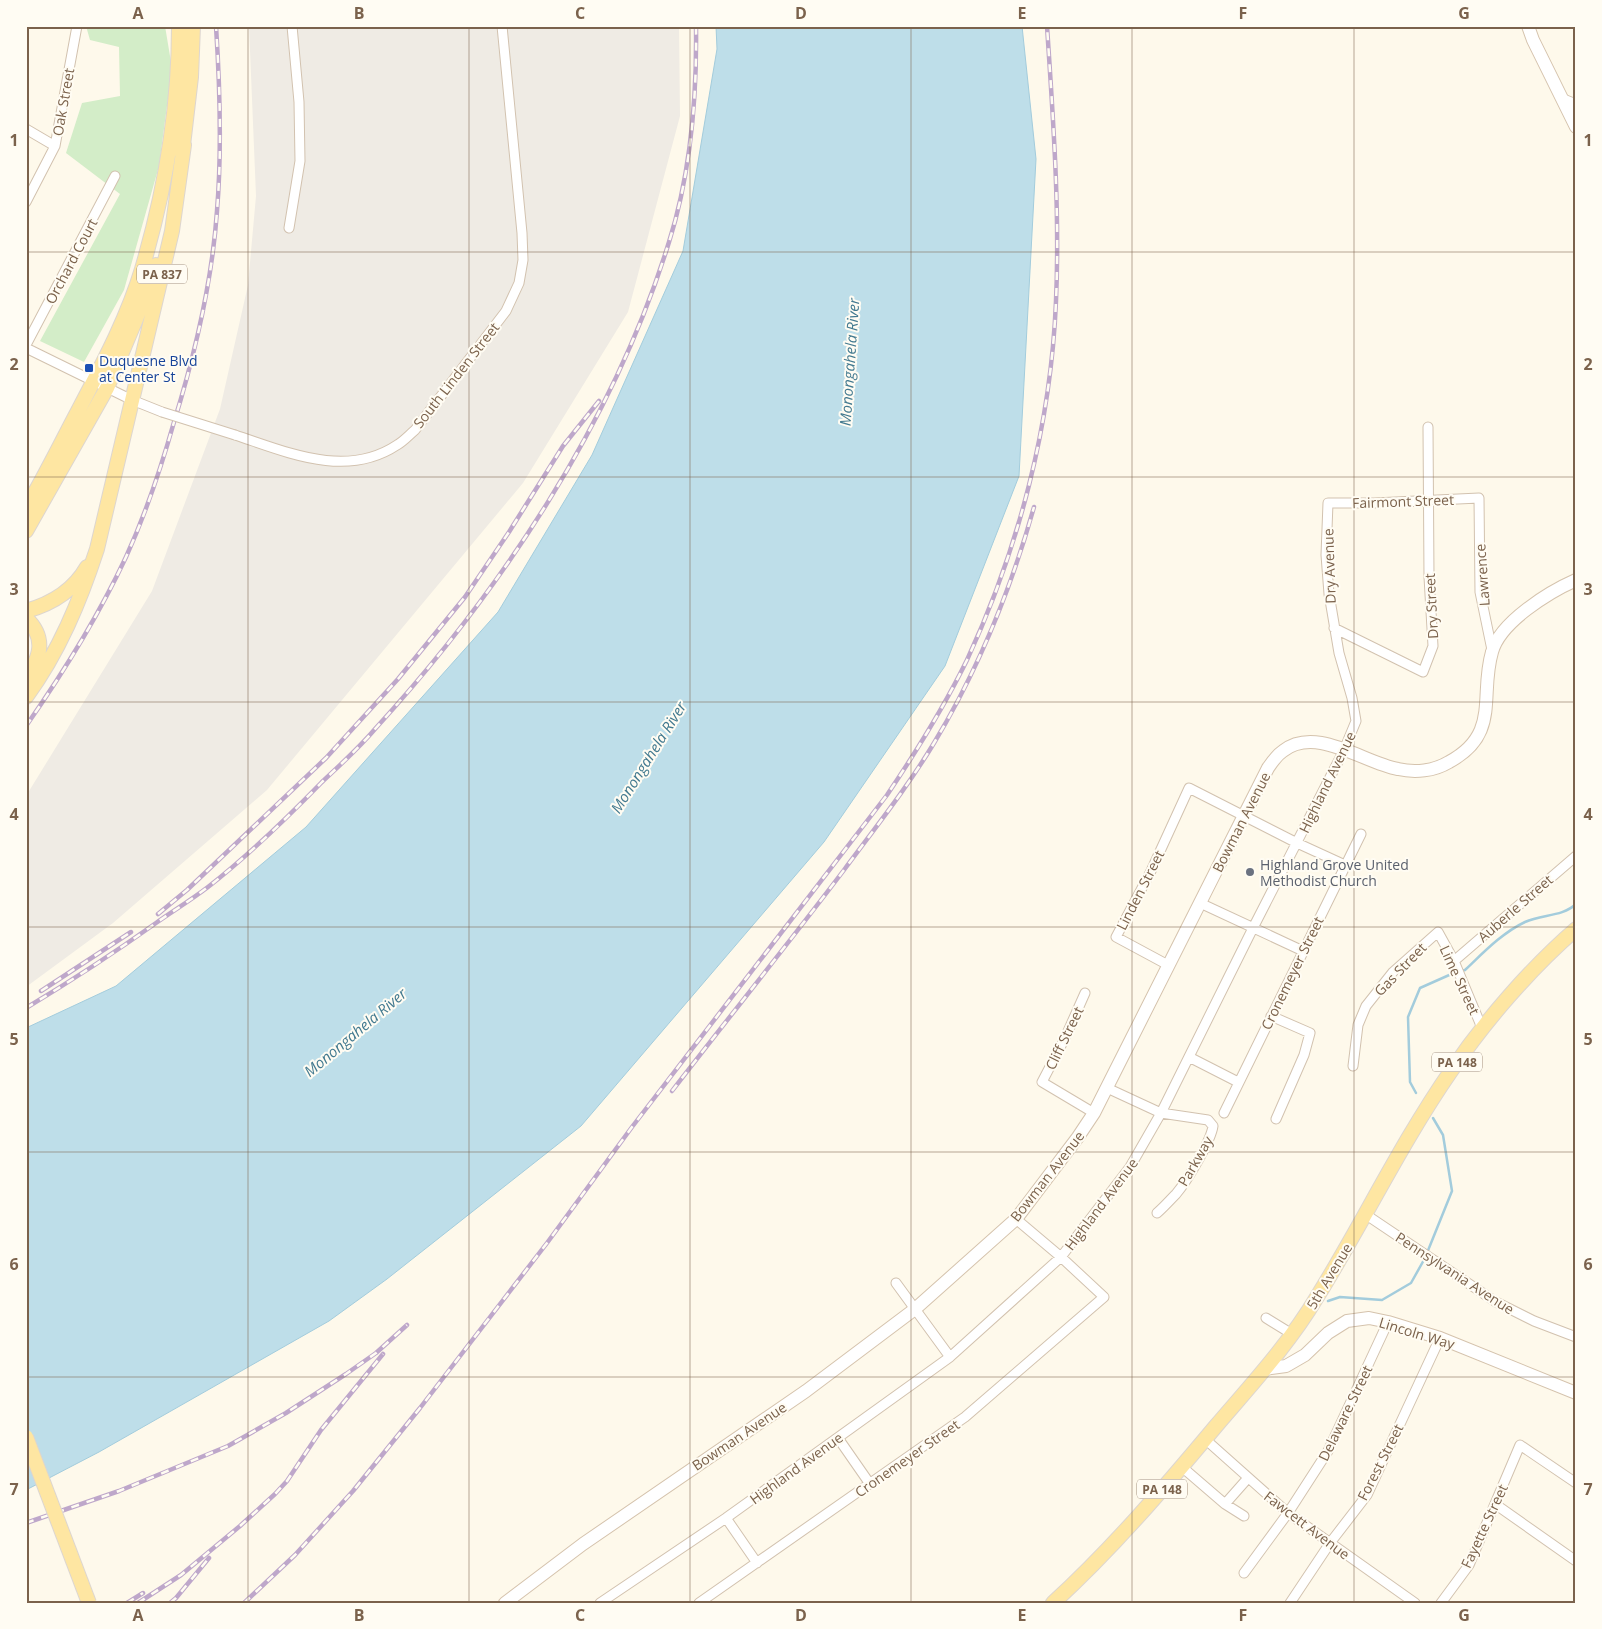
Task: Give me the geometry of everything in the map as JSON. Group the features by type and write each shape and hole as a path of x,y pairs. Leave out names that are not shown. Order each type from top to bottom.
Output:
{"main road":[{"name":"PA 837","path":"26,508 117,335 142,270 161,191 172,127 179,64 179,26"},
{"name":"PA 837","path":"26,697 38,680 77,606 97,550 172,231 184,146 193,26"},
{"path":"1528,26 1533,40 1576,126"},
{"path":"26,530 107,388 136,320 158,261 184,146"},
{"path":"26,611 44,606 66,591 81,578 97,550"},
{"path":"1492,650 1511,623 1530,606 1554,589 1576,580"},
{"path":"26,618 38,632 40,648 36,664 26,682"},
{"name":"Bowman Avenue","path":"504,1603 583,1544 806,1391 915,1310 1016,1219 1094,1113 1268,768 1283,750 1297,743 1314,742 1344,750 1396,769 1432,769 1454,760 1476,739 1481,730 1486,710 1488,674 1492,650"},
{"name":"5th Avenue","path":"1053,1603 1084,1575 1182,1466 1265,1369 1316,1299 1425,1111 1450,1072 1482,1028 1526,979 1576,929"},
{"name":"Lincoln Way","path":"1265,1369 1286,1366 1305,1355 1328,1333 1347,1321 1369,1318 1440,1338 1576,1393"},
{"path":"26,1437 89,1603"},
{"path":"26,1459 81,1603"}],"street":[{"name":"Oak Street","path":"26,202 56,146 77,26"},
{"path":"290,228 300,161 299,102 292,26"},
{"name":"South Linden Street","path":"26,347 132,400 162,412 305,458 328,462 356,461 378,455 397,445 415,430 506,310 519,283 523,260 522,233 502,26"},
{"path":"1561,98 1576,104"},
{"path":"26,129 56,146"},
{"name":"Orchard Court","path":"26,347 115,176"},
{"path":"1428,427 1428,500"},
{"name":"Fairmont Street","path":"1328,503 1374,503 1479,498"},
{"name":"Lawrence","path":"1479,498 1480,592 1492,650"},
{"name":"Dry Street","path":"1334,628 1423,672 1433,646 1429,577 1428,500"},
{"name":"Dry Avenue","path":"1328,503 1326,555 1334,628"},
{"name":"Highland Avenue","path":"600,1603 726,1518 950,1357 1061,1257 1130,1167 1161,1113 1344,750 1356,721 1334,628"},
{"name":"Linden Street","path":"1168,965 1116,937 1151,872 1189,788 1244,816"},
{"path":"1244,816 1345,865"},
{"name":"Cronemeyer Street","path":"1224,1113 1361,834"},
{"name":"Auberle Street","path":"1455,963 1576,856"},
{"path":"1200,903 1303,951"},
{"name":"Lime Street","path":"1438,932 1455,963 1482,1028"},
{"name":"Gas Street","path":"1353,1066 1358,1025 1366,1006 1393,972 1438,932"},
{"name":"Cliff Street","path":"1085,992 1065,1038 1042,1082 1094,1113"},
{"path":"1271,1016 1310,1033 1304,1055 1276,1119"},
{"path":"1189,1057 1238,1082"},
{"path":"1107,1088 1161,1113"},
{"name":"Parkway","path":"1157,1213 1177,1192 1208,1143 1213,1126 1208,1120 1161,1113"},
{"name":"Pennsylvania Avenue","path":"1365,1214 1496,1302 1534,1321 1576,1337"},
{"path":"1016,1219 1061,1257"},
{"name":"Cronemeyer Street","path":"699,1603 965,1417 1104,1297 1061,1257"},
{"path":"896,1283 950,1357"},
{"path":"1266,1318 1292,1334"},
{"name":"Delaware Street","path":"1244,1573 1288,1513 1328,1451 1388,1322"},
{"name":"Forest Street","path":"1290,1603 1366,1495 1440,1338"},
{"path":"838,1438 870,1484"},
{"name":"Fawcett Avenue","path":"1205,1439 1288,1513 1415,1603"},
{"name":"Fayette Street","path":"1440,1603 1469,1565 1520,1445 1576,1483"},
{"path":"1182,1466 1225,1504 1244,1516"},
{"path":"1225,1504 1248,1478"},
{"path":"1495,1504 1576,1561"},
{"path":"726,1518 757,1563"}],"shaded area":[{"path":"249,26 679,26 680,116 628,312 523,483 267,790 113,923 26,987 26,796 152,591 220,409 248,285 256,196"}],"green space":[{"path":"86,26 165,26 172,68 159,166 124,290 84,362 40,341 120,194 66,153 82,103 120,96 119,47 90,40"}],"water":[{"name":"Monongahela River","path":"716,26 1022,26 1036,159 1019,476 945,666 824,842 581,1126 387,1279 329,1321 99,1452 26,1490 26,1028 116,986 306,827 498,612 592,455 683,251 717,49"}],"waterway":[{"path":"1461,971 1465,970 1494,943 1517,926 1531,919 1565,911 1576,904"},
{"path":"1416,1093 1410,1082 1408,1017 1420,988 1456,972"},
{"path":"1427,1253 1452,1191 1443,1135 1433,1118"},
{"path":"1328,1301 1340,1297 1382,1300 1411,1283 1425,1258"}],"railway":[{"path":"26,726 79,644 104,601 126,557 158,473 189,370 202,318 215,238 220,165 219,72 216,26"},
{"path":"26,1008 92,967 208,887 267,836 369,736 422,676 509,561 549,501 585,438 618,374 646,309 669,242 683,189 694,108 696,26"},
{"path":"244,1603 295,1555 353,1491 420,1408 547,1243 632,1127 887,795 909,762 958,678 986,617 1017,530 1029,485 1047,393 1053,347 1057,267 1055,163 1047,26"},
{"path":"158,914 187,890 326,758 398,679 465,597 509,532 563,446 599,401"},
{"path":"672,1091 844,870 924,760 950,715 979,658 1015,568 1034,507"},
{"path":"41,991 131,932"},
{"path":"26,1523 119,1491 228,1446 286,1413 346,1374 376,1353 407,1325"},
{"path":"138,1603 181,1575 275,1494 287,1481 321,1430 383,1354"},
{"path":"170,1603 209,1558"},
{"path":"127,1603 143,1593"}],"place":[{"name":"Duquesne Blvd at Center St","path":"89,368"},
{"name":"Highland Grove United Methodist Church","path":"1250,872"}]}
